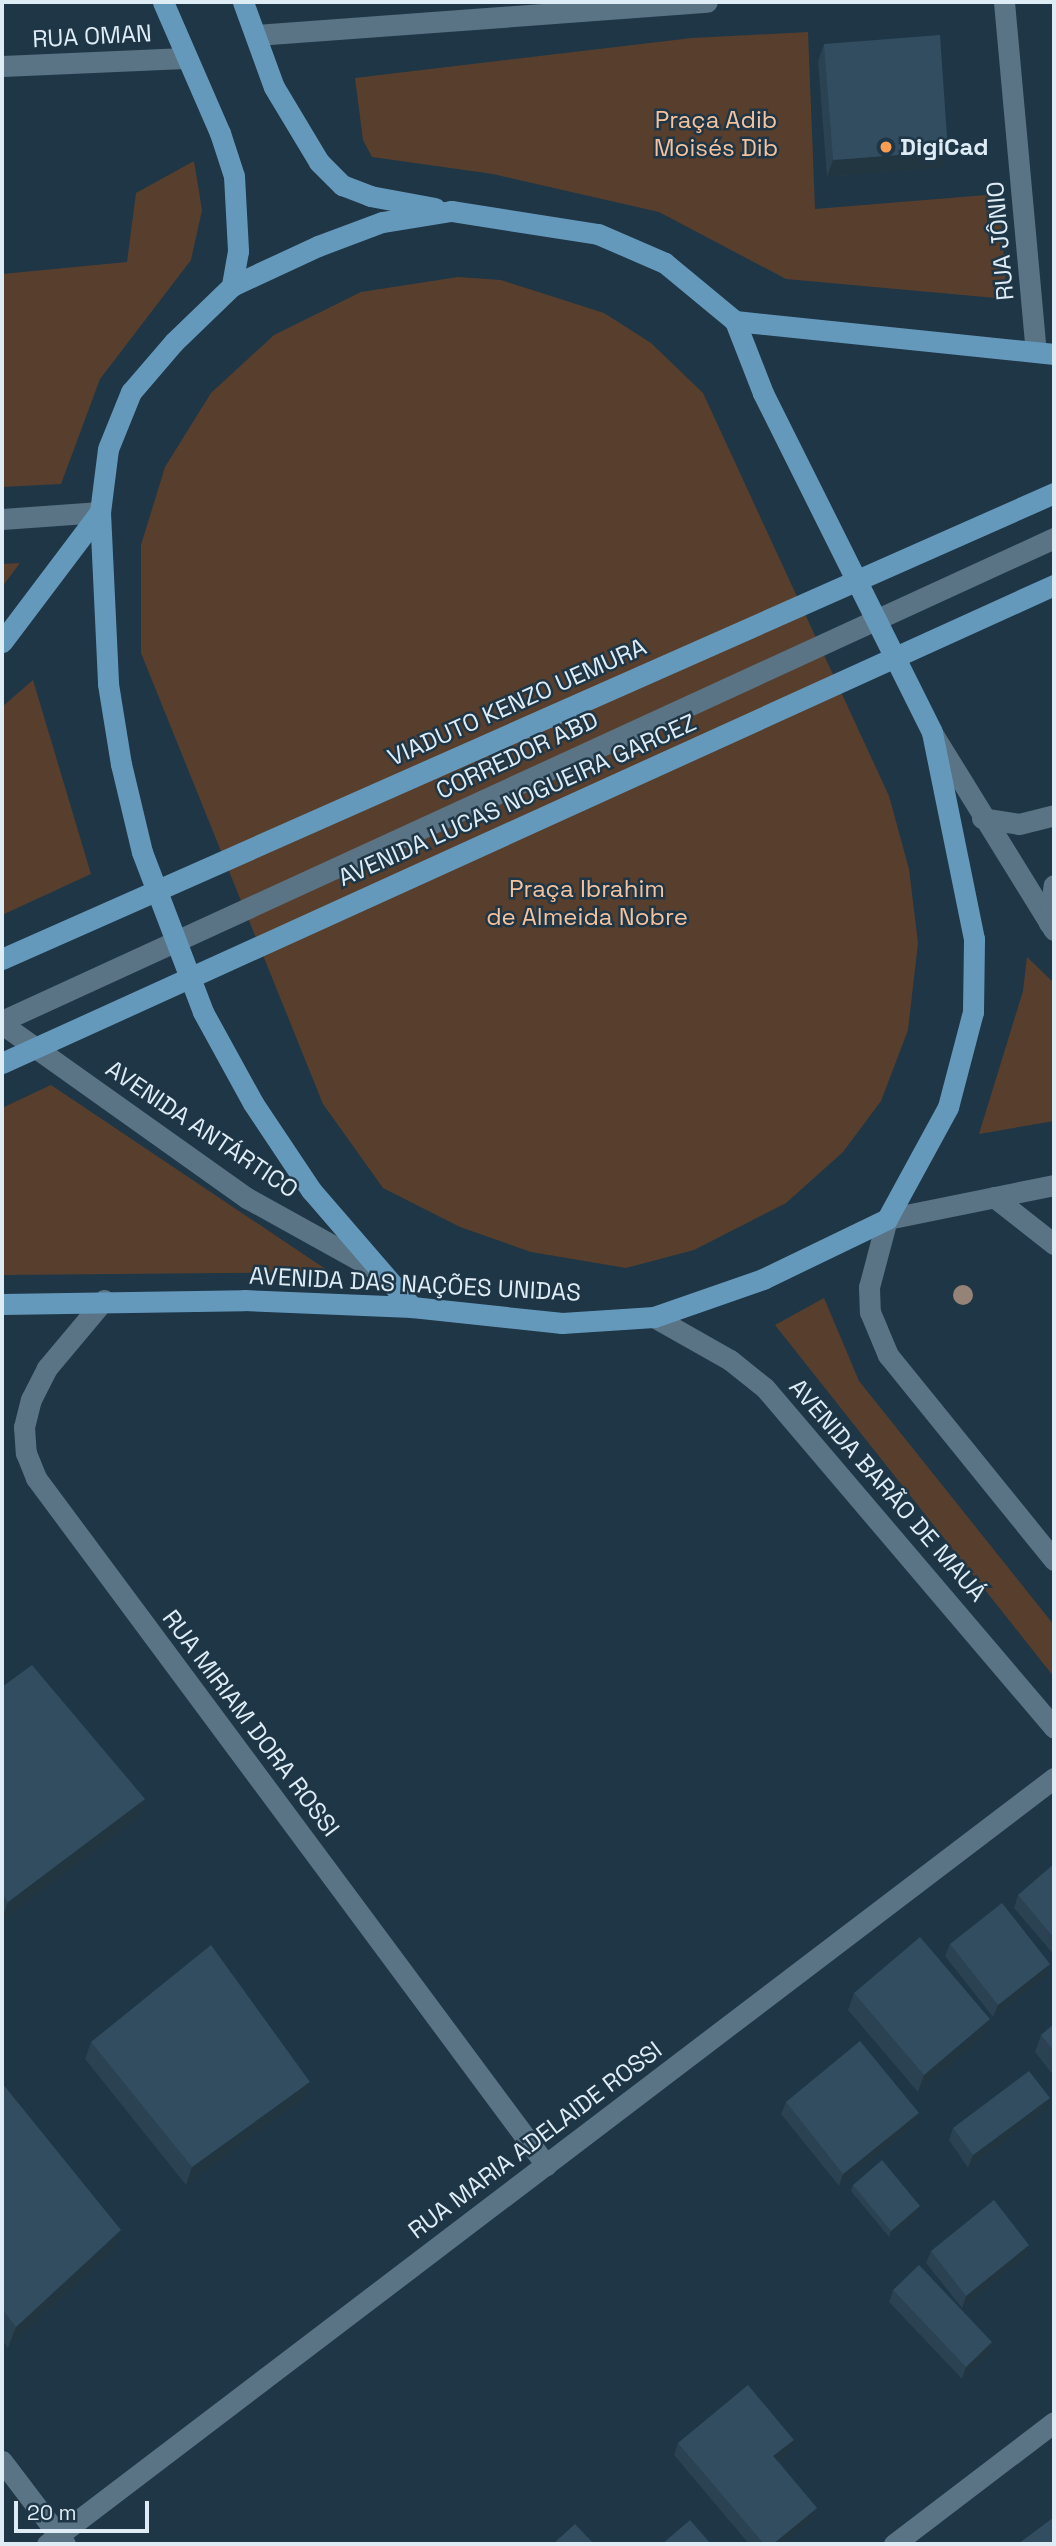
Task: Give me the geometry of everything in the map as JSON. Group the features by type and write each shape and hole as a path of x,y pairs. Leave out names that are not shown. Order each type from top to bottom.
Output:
{"main road":[{"path":"163,2 185,58 220,133 234,176 238,251 232,286"},
{"path":"243,2 274,87 319,162 342,185 370,197 598,234 665,263 735,321 763,393 932,732 970,900 975,939 973,1012 948,1107 887,1219"},
{"path":"412,1307 377,1270 311,1190 253,1103 204,1012 142,852 108,684 100,512 108,449 131,392 174,342 232,286 318,246 383,222 451,211"},
{"path":"735,321 1045,352"},
{"name":"VIADUTO KENZO UEMURA","path":"2,959 1054,493"},
{"path":"2,642 100,512"},
{"name":"AVENIDA LUCAS NOGUEIRA GARCEZ","path":"2,1063 1054,585"},
{"name":"AVENIDA DAS NAÇÕES UNIDAS","path":"2,1304 104,1300 412,1307 562,1323 654,1317 763,1279 887,1219"}],"street":[{"path":"256,35 542,6 707,2"},
{"name":"RUA JÔNIO","path":"1004,2 1045,352"},
{"name":"RUA OMAN","path":"2,66 185,58"},
{"path":"2,519 100,512"},
{"name":"CORREDOR ABD","path":"2,1023 1054,538"},
{"path":"932,732 982,818 1052,927"},
{"path":"982,818 1018,824 1054,815"},
{"path":"1052,927 1054,885"},
{"name":"AVENIDA ANTÁRTICO","path":"2,1023 247,1198 377,1270"},
{"name":"AVENIDA DAS NAÇÕES UNIDAS","path":"887,1219 1054,1185"},
{"path":"994,1197 1054,1244"},
{"path":"887,1219 869,1287 876,1333 888,1354 1054,1560"},
{"name":"RUA MIRIAM DORA ROSSI","path":"104,1300 47,1368 31,1399 24,1427 26,1453 36,1478 546,2165"},
{"name":"AVENIDA BARÃO DE MAUÁ","path":"654,1317 730,1360 765,1388 1054,1728"},
{"name":"RUA MARIA ADELAIDE ROSSI","path":"57,2541 1054,1778"},
{"path":"894,2544 1054,2422"},
{"path":"2,2461 57,2541"}],"green space":[{"name":"Praça Adib Moisés Dib","path":"808,32 815,209 999,194 1007,299 786,279 659,212 493,174 372,157 363,140 355,78 692,38"},
{"path":"194,161 202,210 191,260 100,379 61,484 2,487 2,274 127,262 136,193"},
{"name":"Praça Ibrahim de Almeida Nobre","path":"458,277 501,280 604,313 651,343 703,393 889,796 909,869 918,943 908,1030 881,1101 843,1152 786,1203 694,1250 626,1268 531,1252 460,1227 383,1188 323,1104 141,653 141,545 165,467 211,393 274,335 361,292"},
{"path":"20,563 2,587 2,564"},
{"path":"33,680 91,874 2,915 2,707"},
{"path":"1027,957 1054,983 1054,1121 979,1134 1023,991"},
{"path":"51,1085 330,1272 2,1275 2,1108"},
{"path":"824,1298 859,1381 1054,1625 1054,1677 775,1325"}],"building":[{"path":"940,35 948,151 833,160 824,44"},
{"path":"32,1665 145,1799 8,1902 2,1894 2,1687"},
{"path":"1054,1864 1054,1938 1018,1895"},
{"path":"1002,1903 1050,1964 998,2005 950,1944"},
{"path":"920,1937 990,2019 924,2075 854,1993"},
{"path":"211,1945 310,2082 192,2167 91,2042"},
{"path":"1054,2024 1054,2051 1041,2035"},
{"path":"860,2041 919,2113 843,2174 786,2102"},
{"path":"1029,2071 1050,2098 973,2155 953,2128"},
{"path":"2,2083 121,2230 16,2327 2,2309"},
{"path":"882,2160 920,2206 891,2231 853,2185"},
{"path":"994,2200 1029,2245 966,2296 931,2251"},
{"path":"919,2265 992,2342 966,2367 893,2290"},
{"path":"748,2385 794,2440 773,2456 817,2508 773,2544 764,2544 678,2443"},
{"path":"1054,2517 1054,2544 1018,2544"},
{"path":"690,2520 711,2544 662,2544"},
{"path":"575,2524 594,2544 553,2544"}],"place":[{"name":"DigiCad","path":"886,147"}]}
